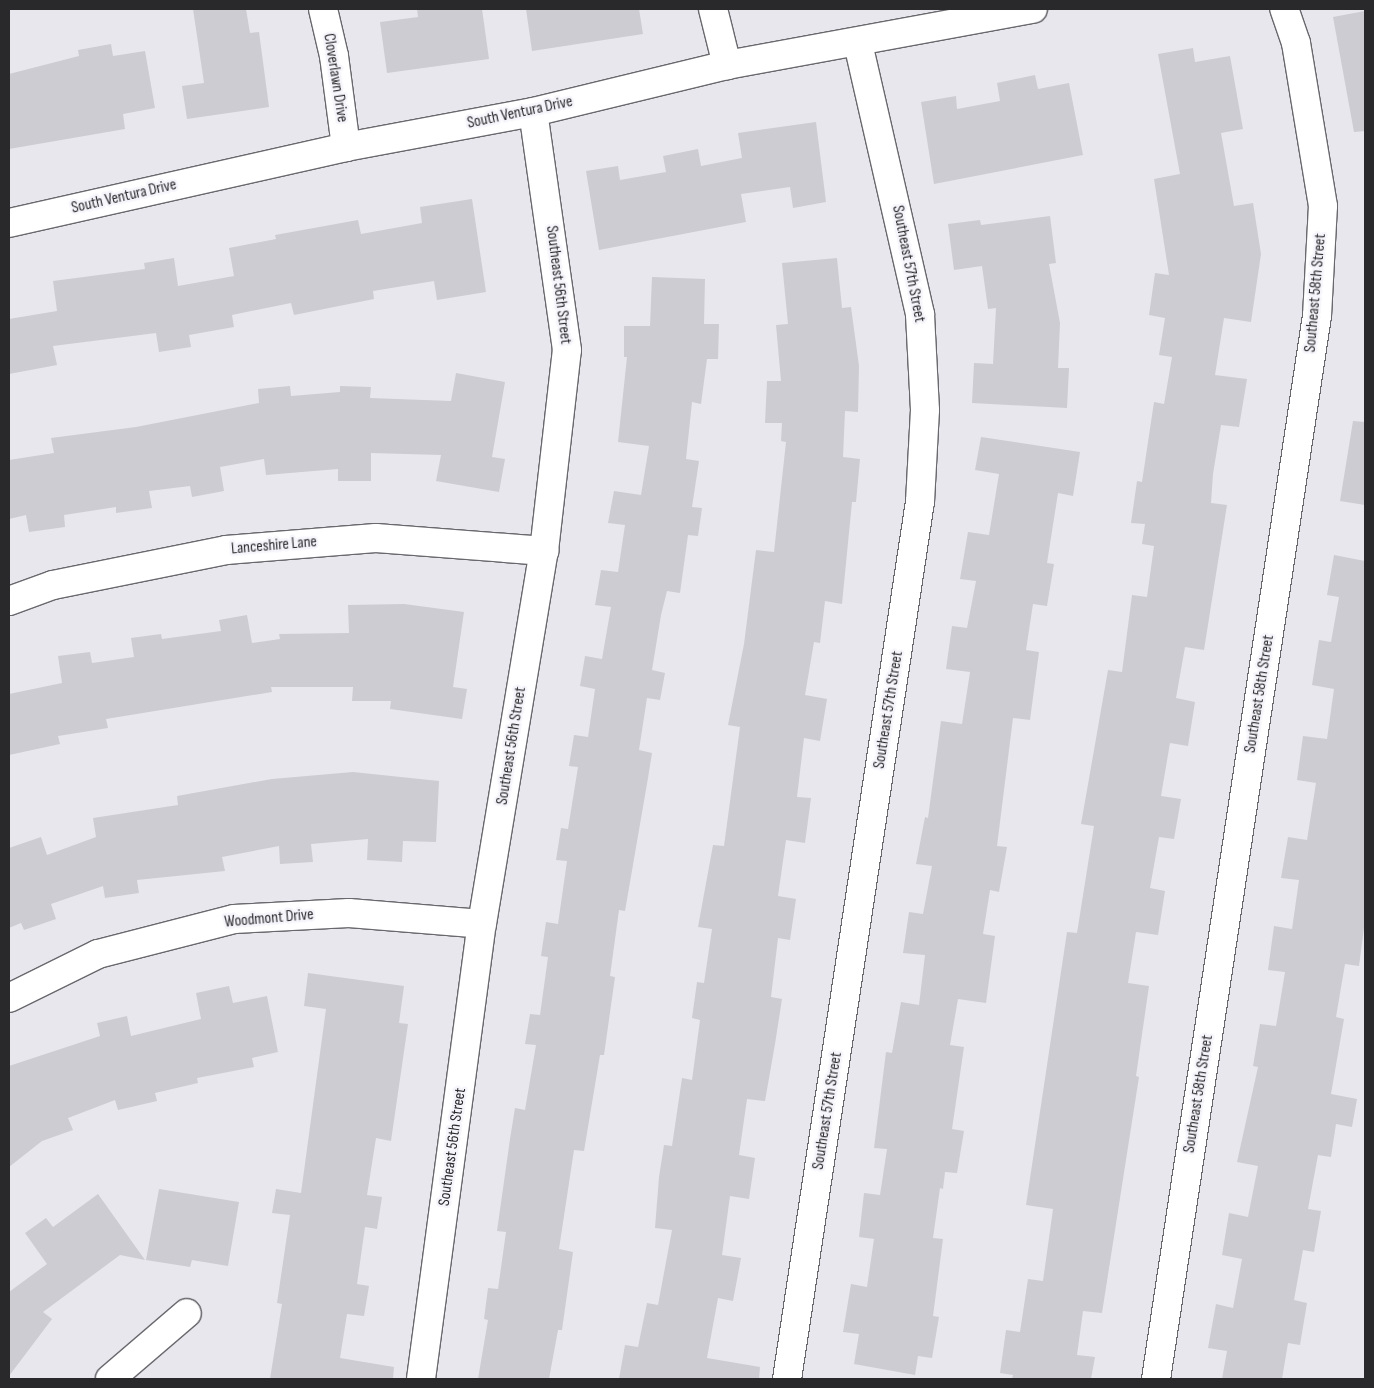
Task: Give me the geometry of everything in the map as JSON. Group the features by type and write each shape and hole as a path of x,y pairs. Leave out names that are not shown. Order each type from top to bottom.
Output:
{"street":[{"name":"Cloverlawn Drive","path":"323,9 334,56 346,147"},
{"path":"713,9 726,65"},
{"name":"South Ventura Drive","path":"9,223 346,147 533,112 726,65 858,43 1033,9"},
{"name":"Southeast 58th Street","path":"1156,1379 1317,316 1322,206 1296,43 1284,9"},
{"name":"Southeast 57th Street","path":"787,1379 921,492 925,410 920,314 858,43"},
{"name":"Southeast 56th Street","path":"421,1379 482,924 544,551 567,350 533,112"},
{"name":"Lanceshire Lane","path":"9,601 53,585 226,550 376,538 544,551"},
{"name":"Woodmont Drive","path":"9,998 98,954 234,919 349,913 482,924"},
{"path":"110,1379 187,1313"}],"building":[{"path":"193,9 246,9 250,33 259,32 269,107 187,119 182,86 204,83"},
{"path":"417,9 482,9 489,59 387,73 380,22 418,17"},
{"path":"526,9 639,9 643,34 532,51"},
{"path":"1365,11 1365,131 1354,132 1333,17"},
{"path":"111,44 113,56 145,51 155,108 123,114 125,129 9,149 9,74 79,56 78,50"},
{"path":"1193,48 1195,62 1230,56 1243,129 1221,133 1234,206 1253,203 1261,254 1251,322 1224,318 1215,375 1247,379 1239,427 1221,425 1213,474 1211,503 1227,505 1204,650 1185,647 1176,698 1195,702 1188,746 1170,743 1161,796 1181,799 1174,839 1159,837 1150,888 1165,891 1158,935 1136,932 1128,983 1149,986 1136,1076 1139,1077 1102,1313 1083,1311 1077,1355 1095,1357 1091,1379 1012,1379 1013,1375 1000,1373 1006,1330 1020,1332 1028,1279 1043,1281 1053,1209 1026,1205 1067,932 1077,933 1094,826 1081,824 1108,670 1122,672 1132,595 1147,597 1154,546 1142,544 1145,524 1131,523 1137,481 1142,482 1154,402 1164,404 1172,357 1159,355 1165,318 1149,315 1155,273 1169,275 1154,179 1180,174 1158,54"},
{"path":"1035,75 1038,89 1069,83 1083,155 934,184 921,102 956,96 957,109 1000,101 997,83"},
{"path":"816,122 826,202 793,208 790,187 741,194 746,222 599,250 586,171 618,166 620,180 666,172 663,156 698,149 701,166 742,158 738,133"},
{"path":"472,199 486,292 437,300 434,281 373,291 374,299 294,315 291,303 232,315 234,327 189,335 191,347 159,352 156,333 53,346 57,365 9,374 9,319 57,311 53,281 145,269 144,263 174,258 178,286 234,276 229,248 276,239 275,235 358,220 361,234 422,223 420,207"},
{"path":"1050,216 1056,263 1049,264 1060,323 1058,368 1069,368 1067,408 972,403 974,363 993,364 996,308 988,309 982,266 954,270 948,224 980,220 981,225"},
{"path":"837,258 842,308 851,307 859,366 858,412 845,411 843,457 860,459 856,502 852,502 842,604 825,601 820,643 814,642 805,695 827,699 820,741 804,738 797,797 811,798 805,843 786,840 778,896 796,899 790,940 778,938 771,997 782,999 775,1044 765,1101 747,1099 739,1155 755,1158 749,1199 730,1196 722,1255 741,1258 733,1301 718,1298 707,1358 760,1367 759,1379 619,1379 625,1345 638,1347 647,1303 658,1305 672,1230 655,1228 659,1177 664,1145 672,1146 682,1078 692,1080 700,1020 692,1018 697,982 704,983 712,929 698,927 713,845 724,846 740,727 728,725 744,644 756,550 774,552 786,442 781,441 782,423 765,423 767,381 781,381 776,325 788,324 782,263"},
{"path":"652,277 705,279 704,324 719,324 718,359 707,359 701,404 692,402 686,459 699,461 692,507 702,508 698,536 688,535 680,593 667,591 661,615 652,670 665,673 660,700 647,698 639,750 652,753 625,911 619,910 610,976 615,977 604,1055 600,1055 584,1151 574,1150 559,1249 573,1252 562,1330 558,1330 549,1379 478,1379 488,1320 484,1319 488,1288 498,1289 506,1232 497,1231 515,1108 525,1110 536,1045 525,1044 530,1014 540,1015 548,957 541,956 546,922 558,924 567,861 556,860 561,828 568,829 578,767 569,766 574,735 588,737 595,689 580,686 585,656 602,659 611,607 595,605 601,570 618,572 625,525 608,523 614,491 641,495 649,446 618,442 627,357 624,357 624,326 650,326"},
{"path":"456,373 505,382 492,457 505,459 499,492 436,481 441,455 371,453 371,481 338,481 338,469 266,475 264,459 220,467 224,491 192,497 190,486 149,491 152,508 116,513 116,507 64,515 65,527 29,532 26,515 9,519 9,460 54,453 51,438 136,427 259,403 258,389 290,386 291,396 340,392 340,386 371,387 370,398 451,401"},
{"path":"1353,421 1365,422 1365,505 1340,501"},
{"path":"981,437 1080,452 1073,496 1058,493 1047,563 1054,564 1047,606 1033,604 1026,650 1039,652 1030,720 1013,718 997,846 1007,847 999,892 990,890 983,934 995,936 986,1003 958,999 950,1045 964,1047 952,1129 964,1131 957,1173 945,1172 943,1189 940,1188 933,1238 943,1239 933,1316 939,1317 932,1358 918,1356 915,1375 854,1364 859,1334 843,1332 851,1284 867,1287 874,1239 859,1237 864,1193 880,1195 887,1149 874,1148 886,1052 892,1053 901,1002 919,1005 925,955 903,953 909,912 923,914 932,866 916,864 925,817 928,818 941,721 962,724 970,672 946,669 952,626 967,628 976,581 960,579 968,532 989,535 999,474 975,470"},
{"path":"1334,555 1365,561 1365,920 1359,966 1345,964 1336,1017 1344,1019 1331,1094 1357,1099 1352,1127 1336,1124 1331,1157 1318,1155 1308,1209 1321,1211 1314,1252 1303,1250 1294,1300 1307,1303 1300,1345 1288,1343 1282,1379 1222,1379 1227,1351 1208,1348 1216,1304 1233,1308 1242,1259 1222,1255 1229,1213 1248,1217 1258,1166 1237,1162 1258,1067 1253,1066 1260,1024 1276,1026 1285,972 1268,970 1274,926 1292,929 1299,880 1281,878 1288,837 1307,840 1316,783 1297,780 1303,736 1327,739 1334,689 1312,685 1319,640 1331,642 1339,597 1327,595"},
{"path":"404,604 464,612 453,687 467,689 462,719 390,709 391,701 352,701 353,687 271,687 272,692 106,719 108,728 58,736 60,744 9,755 9,694 62,683 58,656 90,652 92,663 134,657 131,638 161,634 162,639 221,631 219,620 247,615 252,643 280,639 279,634 349,633 348,605"},
{"path":"353,772 439,781 436,842 403,841 402,862 367,860 368,839 311,844 313,862 280,864 279,846 222,857 225,871 137,880 139,893 105,898 103,886 51,904 56,919 24,930 21,923 9,928 9,848 41,837 47,855 96,837 93,818 178,805 177,796 272,779"},
{"path":"308,973 404,986 399,1023 408,1024 391,1141 376,1138 367,1195 382,1197 377,1229 365,1227 357,1284 369,1286 364,1316 347,1314 340,1358 394,1367 393,1379 270,1379 282,1304 277,1303 290,1215 272,1213 276,1189 301,1193 326,1009 304,1006"},
{"path":"229,986 233,1003 267,996 278,1052 252,1058 254,1067 197,1078 198,1083 155,1093 157,1101 118,1110 115,1100 68,1118 73,1130 42,1141 9,1167 9,1066 100,1036 97,1023 127,1016 131,1036 201,1019 196,993"},
{"path":"159,1189 239,1202 228,1266 192,1260 190,1267 146,1260"},
{"path":"98,1194 145,1260 120,1255 43,1312 52,1319 9,1376 9,1292 47,1264 25,1233 46,1218 53,1227"}]}
